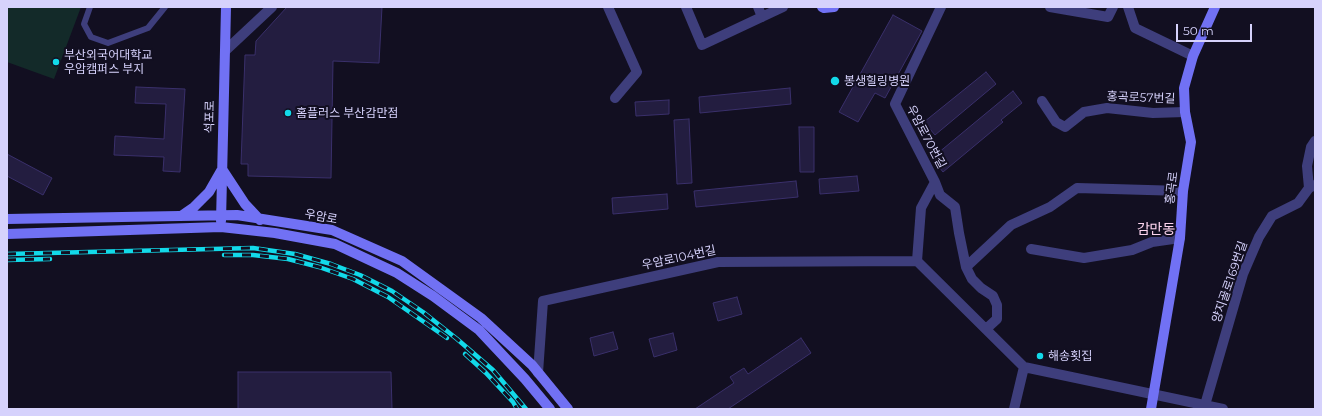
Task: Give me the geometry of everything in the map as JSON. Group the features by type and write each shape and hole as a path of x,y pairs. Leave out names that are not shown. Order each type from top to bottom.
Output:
{"main road":[{"name":"석포로","path":"221,227 226,7"},
{"path":"822,7 834,7"},
{"name":"홍곡로","path":"1151,409 1180,238 1183,191 1191,142 1185,112 1184,88 1193,56 1215,7"},
{"path":"180,216 194,207 209,192 222,169 245,204 260,220"},
{"name":"우암로","path":"7,219 236,215 260,220 332,230 402,261 481,318 538,372 568,409"},
{"name":"우암로","path":"7,234 221,227 275,233 335,244 397,273 433,296 479,330 525,378 550,409"}],"street":[{"path":"225,51 272,7"},
{"path":"608,7 637,72 615,98"},
{"path":"686,7 702,45 783,7"},
{"path":"758,7 762,17"},
{"name":"우암로70번길","path":"917,261 921,208 935,182 895,104 941,7"},
{"path":"1050,7 1108,17 1113,7"},
{"path":"1128,7 1135,28 1193,56"},
{"name":"홍곡로57번길","path":"1042,101 1056,122 1065,127 1084,112 1107,108 1153,113 1185,112"},
{"name":"양지골로169번길","path":"1205,405 1244,274 1259,237 1272,216 1298,203 1312,187 1307,166 1311,147 1315,141"},
{"path":"935,182 940,194 955,207 966,267 972,279 981,288 993,296 998,305 996,319 986,329"},
{"path":"966,267 1011,225 1050,207 1078,188 1183,191"},
{"path":"1031,249 1084,258 1132,250 1152,242 1180,238"},
{"path":"917,261 1024,367 1223,409"},
{"name":"우암로104번길","path":"538,372 543,301 718,262 917,261"},
{"path":"1014,409 1024,367"}],"lane":[{"path":"90,7 84,24 91,37 108,42 148,28 165,7"}],"green space":[{"path":"7,7 81,7 54,79 7,62"}],"building":[{"name":"홈플러스 부산감만점","path":"287,7 382,7 379,63 333,61 331,178 248,176 248,164 241,164 245,55 255,55 256,41"},
{"path":"893,15 922,31 885,98 875,93 858,122 839,112"},
{"path":"986,72 996,84 935,135 924,122"},
{"path":"136,87 185,89 180,172 163,171 164,157 114,155 115,136 164,139 166,104 135,103"},
{"path":"790,88 791,104 700,113 699,97"},
{"path":"1013,91 1022,103 1001,120 1003,122 943,172 932,158"},
{"path":"669,100 669,114 636,116 635,102"},
{"path":"689,119 692,183 677,184 674,120"},
{"path":"799,127 814,127 814,172 800,172"},
{"path":"7,154 52,178 43,195 7,176"},
{"path":"857,176 859,191 820,194 819,179"},
{"path":"796,181 798,197 696,207 694,191"},
{"path":"667,194 668,209 613,214 612,198"},
{"path":"737,297 742,314 718,321 713,303"},
{"path":"613,332 618,349 594,356 590,338"},
{"path":"673,333 677,350 654,357 649,339"},
{"path":"801,338 811,353 728,409 695,409 734,383 730,377 744,368 748,374"},
{"path":"238,372 391,372 392,409 238,409"}],"railway":[{"path":"7,254 253,248 295,254 331,264 360,275 392,291 423,312 493,370 526,409"},
{"path":"224,255 253,255 288,259 319,267 353,279 388,297 447,338"},
{"path":"7,260 50,259"},
{"path":"465,354 486,373 513,402 517,409"}],"place":[{"name":"부산외국어대학교 우암캠퍼스 부지","path":"56,62"},
{"name":"봉생힐링병원","path":"835,81"},
{"name":"홈플러스 부산감만점","path":"288,113"},
{"name":"해송횟집","path":"1040,356"}],"district":[{"name":"감만동","path":"1156,230"}]}
